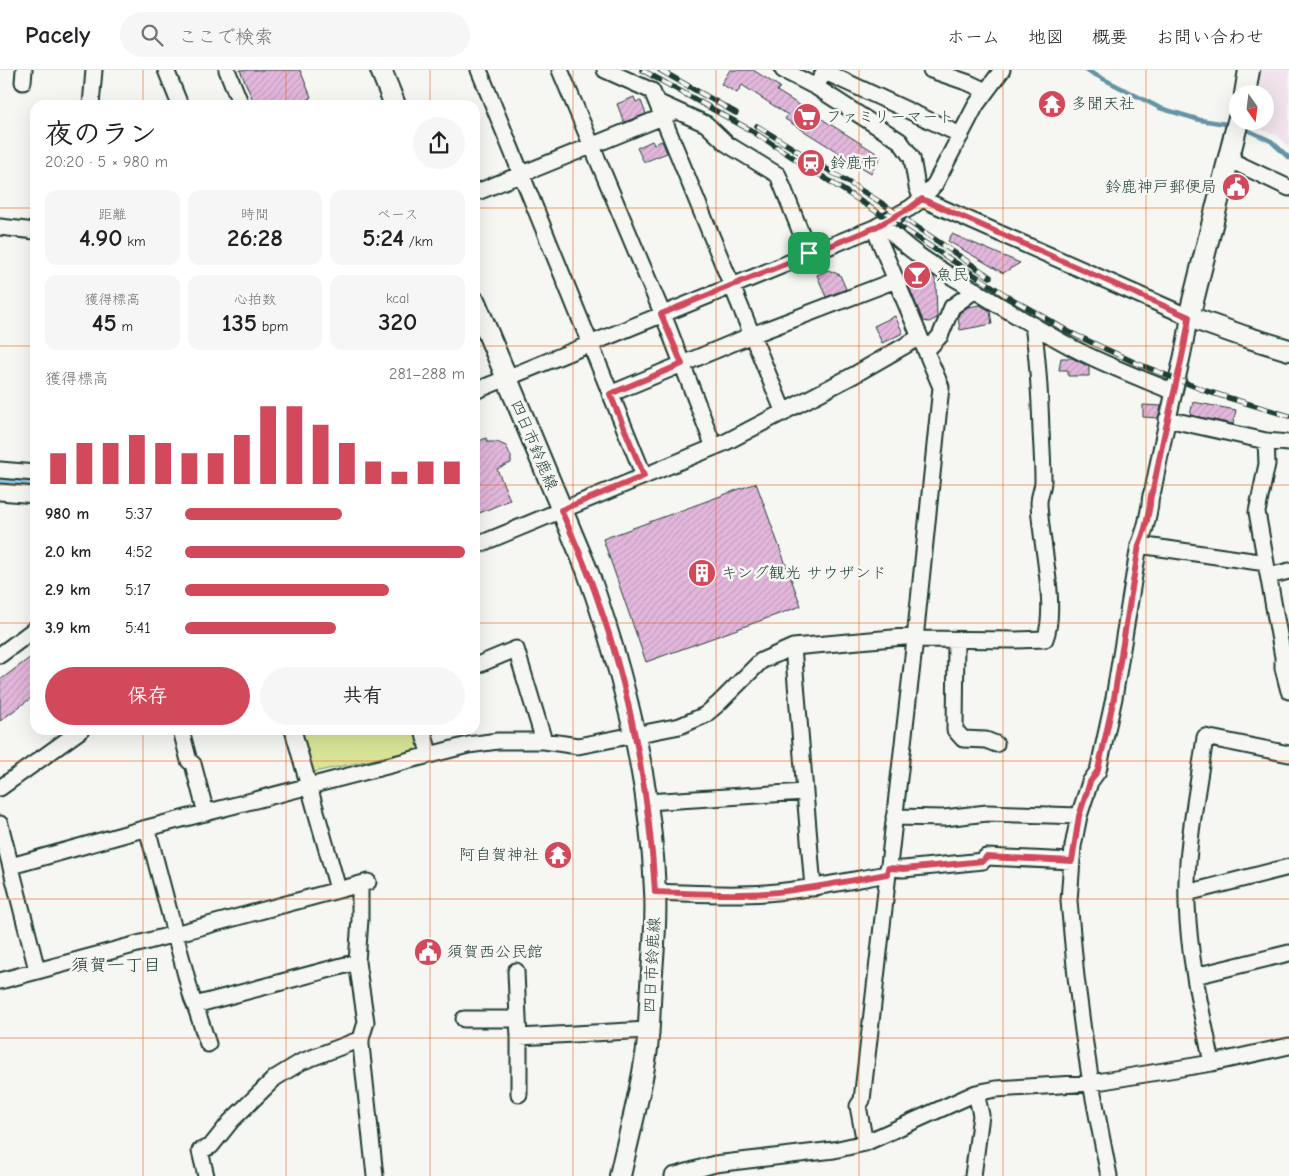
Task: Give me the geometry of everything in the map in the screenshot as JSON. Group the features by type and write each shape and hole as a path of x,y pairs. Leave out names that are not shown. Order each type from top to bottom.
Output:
{"main road":[{"path":"381,70 393,100"},
{"path":"1246,85 1249,70"},
{"path":"1235,130 1189,317 1289,350"},
{"name":"四日市鈴鹿線","path":"480,314 598,600 622,679 635,735 647,802 655,892 655,932 646,1060 620,1176"}],"street":[{"path":"91,100 94,70"},
{"path":"166,70 178,100"},
{"path":"227,70 239,100"},
{"path":"479,70 644,476"},
{"path":"560,70 682,364 714,447"},
{"path":"604,70 652,91 666,110 731,285 784,413"},
{"path":"784,70 816,87 900,141 912,158 917,187 922,199 1189,317 1187,336 1153,490 1150,496 1149,512 1146,516 1145,530 1139,545 1114,698 1098,770 1090,782 1079,816 1072,861 1069,901 1076,977 1091,1083 1109,1176"},
{"path":"931,70 986,91"},
{"path":"480,388 878,226 910,208 922,199 935,184 986,91 1002,70"},
{"path":"816,87 825,71 961,135"},
{"path":"480,191 522,175 666,110 706,124 727,144 778,175 809,253"},
{"path":"1229,153 1289,188"},
{"path":"864,1143 858,1106 862,1100 915,638 941,387 896,280 878,226"},
{"path":"878,226 943,271 1074,348 1106,364 1174,392"},
{"path":"0,227 30,230"},
{"path":"610,394 752,335 896,280"},
{"path":"926,351 940,336 952,307 975,290"},
{"path":"11,866 309,785 468,745 498,741 544,741 578,746 680,726 705,714 718,704 761,661 793,646 915,638 956,640 1045,639 1048,631 1049,615 1039,501 1043,483 1039,386 1033,325"},
{"path":"480,544 714,447 784,413 920,337"},
{"path":"1168,419 1266,441 1289,443"},
{"path":"1266,441 1267,464 1257,512 1267,570 1286,656 1283,668 1289,691"},
{"path":"0,470 30,473"},
{"path":"0,492 30,495"},
{"path":"1139,545 1267,570 1289,571"},
{"path":"0,655 30,633"},
{"path":"956,640 955,730 963,740 986,740 996,744"},
{"path":"793,646 812,888"},
{"path":"480,664 516,649 544,741"},
{"path":"0,788 75,735"},
{"path":"182,735 189,761 193,764 206,813"},
{"path":"294,735 338,889"},
{"path":"424,735 429,754"},
{"path":"1212,1063 1196,992 1187,893 1190,847 1205,737 1289,754"},
{"path":"647,802 805,792"},
{"path":"894,817 944,818 987,813 1079,816"},
{"path":"0,824 37,970"},
{"path":"147,828 192,998 208,1044"},
{"path":"655,892 766,893 812,888 887,871 983,861 986,857 1072,861"},
{"path":"1187,893 1289,867"},
{"path":"0,981 364,883 356,962 366,1022 361,1039 375,1176"},
{"path":"1195,976 1289,953"},
{"path":"195,1005 356,962"},
{"path":"516,971 519,1094"},
{"path":"464,1018 518,1019"},
{"path":"519,1037 648,1030"},
{"path":"206,1176 200,1151 211,1146 231,1121 275,1078 301,1062 361,1039"},
{"path":"672,1176 715,1164 834,1150 864,1143 976,1093 996,1089 1091,1083 1212,1063 1289,1046"},
{"path":"974,1176 981,1115 976,1093"}],"shaded area":[{"path":"1258,70 1289,70 1289,148 1278,136 1263,130 1274,130 1274,85 1257,85"}],"green space":[{"path":"300,735 419,735 422,745 416,750 310,773"}],"building":[{"path":"240,70 300,70 311,97 309,98 310,100 253,100"},
{"path":"730,70 753,70 780,87 777,91 881,156 871,173 785,119 788,115 742,85 737,93 721,84"},
{"name":"多聞天社","path":"1057,92 1062,113 1047,117 1042,96"},
{"path":"634,97 636,102 641,101 646,114 624,122 617,104"},
{"path":"652,141 654,144 662,141 667,153 644,162 637,148"},
{"path":"952,234 1020,263 1003,273 948,241"},
{"path":"828,270 840,275 846,289 826,297 817,275"},
{"path":"923,270 934,276 936,284 937,318 929,322 923,321 905,277"},
{"path":"980,305 990,311 992,324 960,330 958,317 960,313 968,307"},
{"path":"895,316 903,333 882,343 874,326"},
{"path":"1061,358 1072,358 1089,367 1089,376 1068,376 1068,370 1059,370"},
{"path":"1193,402 1236,410 1233,424 1190,415"},
{"path":"1143,405 1161,406 1158,418 1143,417"},
{"path":"486,438 487,442 497,442 506,446 511,456 511,463 497,469 510,500 480,513 480,441"},
{"name":"キング観光 サウザンド","path":"756,483 801,606 646,662 603,539"},
{"path":"30,658 30,699 0,721 0,680"}],"waterway":[{"path":"1086,70 1160,108 1200,120 1229,124"},
{"path":"1247,130 1271,141 1289,158"},
{"path":"0,481 30,484"}],"railway":[{"path":"642,70 752,131 1007,296 1069,332 1136,363 1206,391 1289,416"},
{"path":"660,70 736,113"},
{"path":"757,126 880,202 990,277"}],"place":[{"name":"多聞天社","path":"1052,104"},
{"name":"ファミリーマート","path":"807,117"},
{"name":"鈴鹿市","path":"811,163"},
{"name":"鈴鹿神戸郵便局","path":"1236,187"},
{"name":"魚民","path":"917,275"},
{"name":"キング観光 サウザンド","path":"702,573"},
{"name":"阿自賀神社","path":"558,855"},
{"name":"須賀西公民館","path":"428,952"}],"district":[{"name":"須賀一丁目","path":"116,965"}],"route":[{"path":"922,199 1189,317 1178,379 1153,490 1150,496 1145,530 1139,545 1136,570 1133,575 1114,698 1098,770 1090,782 1079,816 1072,861 986,857 983,861 904,869 888,868 887,874 812,888 766,893 655,892 647,802 635,735 622,679 598,600 561,510 644,476 610,394 682,364 661,314 809,253 874,228 922,199"}]}
